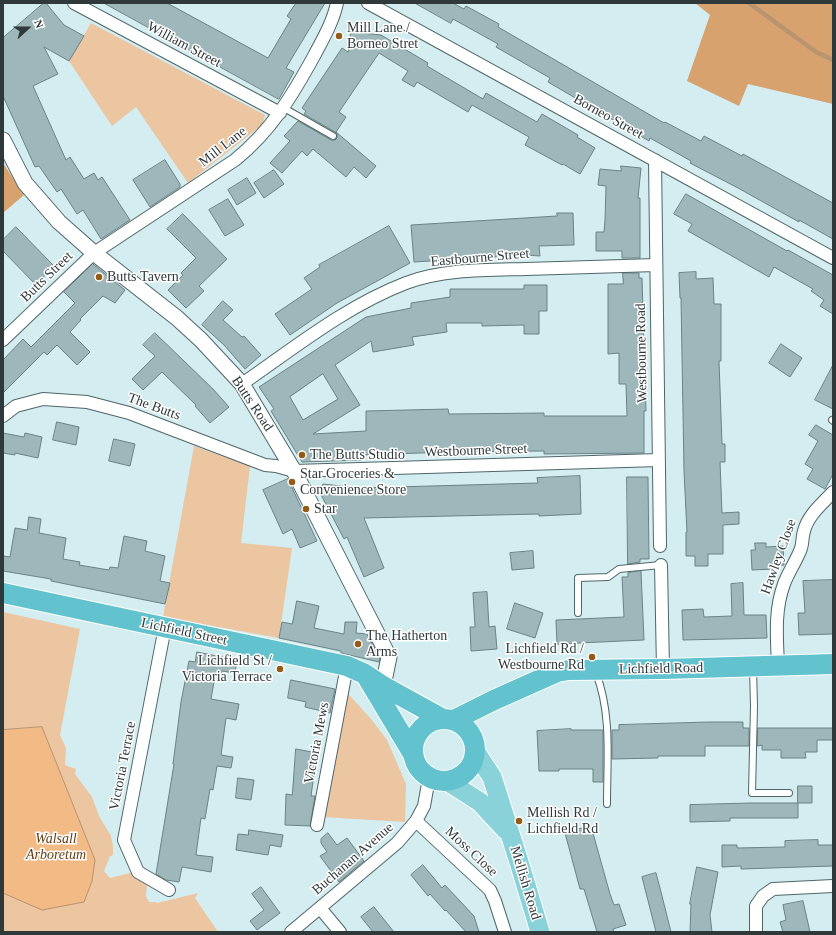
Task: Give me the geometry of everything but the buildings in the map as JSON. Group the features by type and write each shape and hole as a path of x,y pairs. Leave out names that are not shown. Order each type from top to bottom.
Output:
{"highway":[{"name":"Lichfield Street","path":"3,593 165,627 356,670 448,719"},
{"name":"Lichfield Road","path":"448,719 557,672 568,670 833,664"},
{"path":"356,670 413,754 417,767 438,779 456,779 465,773 472,762 474,744 494,700"},
{"path":"413,754 413,743 420,729 435,720 448,719 465,727 474,744"}],"main road":[{"name":"Mellish Road","path":"474,744 492,777 540,932"},
{"name":"Mellish Road","path":"438,779 480,802 510,834"}],"street":[{"name":"William Street","path":"74,3 282,110"},
{"name":"Mill Lane","path":"94,253 235,160 249,148 282,110 295,91 327,32 335,13 337,3"},
{"name":"Borneo Street","path":"368,3 833,258"},
{"name":"Butts Road","path":"3,140 25,183 59,222 94,253 177,318 201,340 242,384 294,471 390,657 384,686"},
{"name":"Westbourne Road","path":"655,160 660,546"},
{"name":"Butts Street","path":"3,340 94,253"},
{"name":"Eastbourne Street","path":"242,384 338,317 381,293 408,282 437,275 480,270 656,265"},
{"name":"The Butts","path":"3,416 16,406 43,399 86,402 129,413 264,465 276,466 294,471"},
{"name":"Westbourne Street","path":"294,471 659,460"},
{"name":"Hawley Close","path":"778,666 776,620 782,588 800,550 804,531 809,519 833,492"},
{"path":"661,565 662,669"},
{"name":"Victoria Terrace","path":"165,627 124,840 138,872 169,890"},
{"name":"Victoria Mews","path":"317,824 356,670"},
{"name":"Buchanan Avenue","path":"291,932 397,843 416,821 438,779"},
{"name":"Moss Close","path":"416,821 490,890 505,932"},
{"path":"756,932 756,906 762,896 773,889 833,886"},
{"path":"320,908 340,932"}],"lane":[{"path":"282,110 333,136"},
{"path":"578,613 578,578 608,577 619,569 661,565"},
{"path":"753,667 754,706 752,794 789,794"},
{"path":"595,670 602,687 608,732 607,804"}],"green space":[{"path":"91,23 265,115 263,124 188,183 136,107 112,126 69,61"},
{"path":"194,446 250,466 241,543 292,548 279,638 163,617"},
{"name":"Walsall Arboretum","path":"3,612 80,629 60,735 66,748 65,765 76,769 75,774 92,797 99,816 111,836 113,854 110,856 104,871 110,878 134,872 147,884 146,896 149,902 157,903 198,893 195,898 218,932 3,932"},
{"path":"343,688 371,719 387,740 406,784 405,822 323,817"}],"shaded area":[{"path":"695,3 833,3 833,104 748,84 739,106 687,81 710,15"},
{"path":"3,163 24,195 3,213"},
{"path":"42,727 95,860 92,881 84,902 42,910 3,893 3,730"}],"waterway":[{"path":"749,3 816,52 833,60"}],"place":[{"name":"Mill Lane / Borneo Stret","path":"339,36"},
{"name":"Butts Tavern","path":"99,277"},
{"name":"The Butts Studio","path":"302,455"},
{"name":"Star Groceries & Convenience Store","path":"292,482"},
{"name":"Star","path":"306,509"},
{"name":"The Hatherton Arms","path":"358,644"},
{"name":"Lichfield Rd / Westbourne Rd","path":"592,657"},
{"name":"Lichfield St / Victoria Terrace","path":"280,669"},
{"name":"Mellish Rd / Lichfield Rd","path":"519,821"}]}
